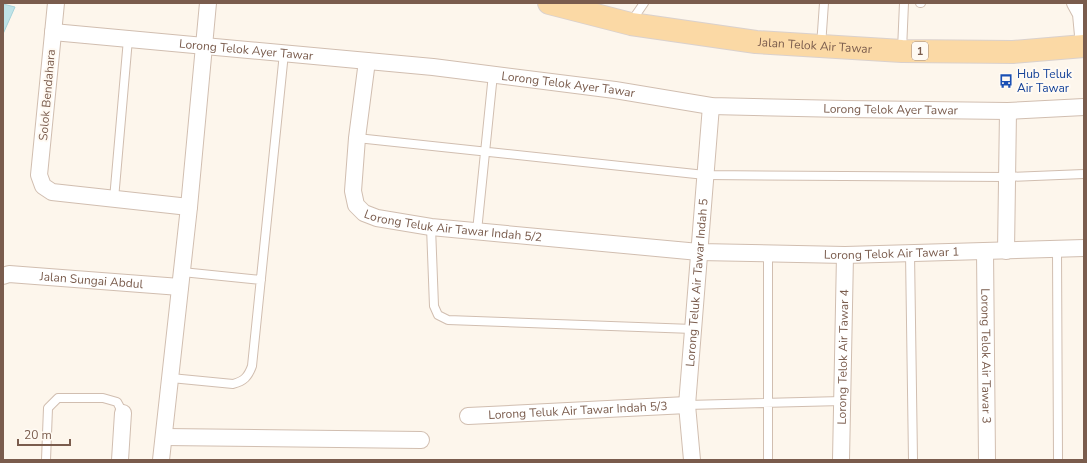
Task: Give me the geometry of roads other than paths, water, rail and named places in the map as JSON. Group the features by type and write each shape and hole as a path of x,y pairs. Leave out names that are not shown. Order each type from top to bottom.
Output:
{"main road":[{"name":"Jalan Telok Air Tawar","path":"549,3 631,24 756,42 821,47 1013,52 1084,46"}],"street":[{"name":"Solok Bendahara","path":"56,3 40,175 43,186 52,192 114,199"},
{"path":"161,460 189,207 208,3"},
{"path":"1075,3 1081,14 1084,46"},
{"name":"Lorong Telok Ayer Tawar","path":"53,32 493,74 711,106 1008,111 1084,107"},
{"name":"Lorong Teluk Air Tawar Indah 5/2","path":"367,61 357,138 353,190 356,205 364,214 377,218 431,227 699,252"},
{"name":"Lorong Teluk Air Tawar Indah 5","path":"692,460 687,405 711,106"},
{"path":"1006,251 1008,111"},
{"path":"114,199 189,207"},
{"name":"Lorong Telok Air Tawar 1","path":"699,252 844,255 1057,250 1084,248"},
{"name":"Lorong Telok Air Tawar 3","path":"985,251 987,460"},
{"name":"Lorong Telok Air Tawar 4","path":"841,460 844,255"},
{"name":"Jalan Sungai Abdul","path":"3,276 9,274 181,280"},
{"name":"Lorong Teluk Air Tawar Indah 5/3","path":"468,416 687,405"},
{"path":"120,460 123,413"},
{"path":"164,437 422,440"}],"lane":[{"path":"631,24 644,3"},
{"path":"821,47 824,3"},
{"path":"902,50 904,3"},
{"path":"114,199 128,39"},
{"path":"171,378 233,384 241,382 248,376 254,352 284,53"},
{"path":"476,231 493,74"},
{"path":"357,138 705,175 1007,177 1084,174"},
{"path":"431,227 434,306 438,315 448,320 693,329"},
{"path":"1057,250 1058,460"},
{"path":"768,253 768,460"},
{"path":"910,253 913,460"},
{"path":"181,280 261,280"},
{"path":"46,460 48,408 58,398 103,398 117,402 123,413"},
{"path":"687,405 842,401"}],"water":[{"path":"3,4 15,7 3,34"}],"place":[{"name":"Hub Teluk Air Tawar","path":"1006,81"}]}
